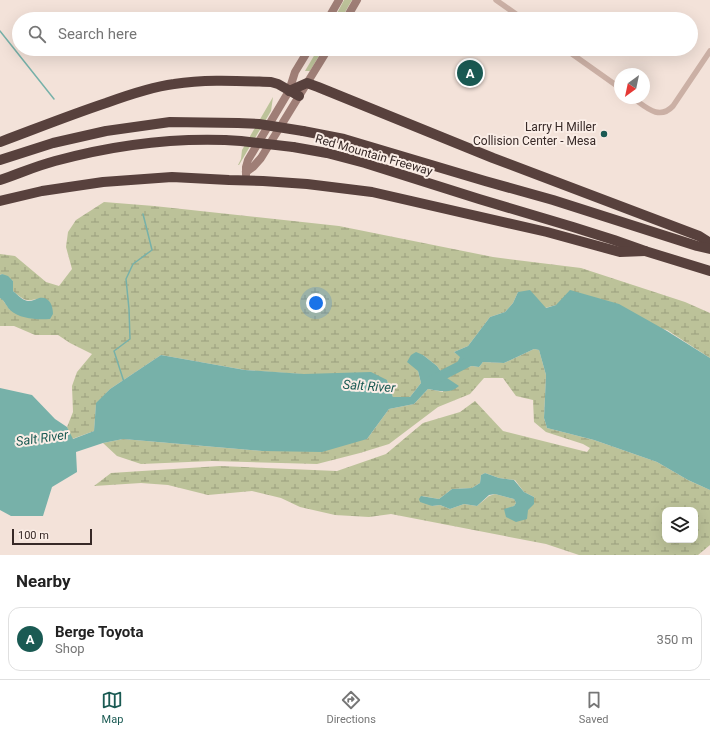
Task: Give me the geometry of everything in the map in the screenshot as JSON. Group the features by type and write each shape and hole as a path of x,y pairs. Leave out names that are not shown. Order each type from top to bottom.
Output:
{"highway":[{"path":"0,142 117,99 173,84 220,80 271,82 278,84 299,96"},
{"path":"289,91 307,83 493,158 699,236 710,243"},
{"name":"Red Mountain Freeway","path":"0,160 52,143 106,131 170,122 259,124 344,139 553,200 710,249"},
{"name":"Red Mountain Freeway","path":"0,180 54,161 118,148 162,142 225,140 293,147 327,153 365,163 710,271"},
{"path":"0,200 103,182 172,177 246,176 372,192 547,232 620,252 645,251"}],"main road":[{"path":"332,12 339,0"},
{"path":"350,12 357,0"},
{"path":"246,176 248,160 289,91 295,72 305,56"},
{"path":"246,176 261,158 324,56"}],"street":[{"path":"496,0 513,12"},
{"path":"642,104 654,112 660,113 665,112 673,106 710,51"},
{"path":"575,56 614,84"}],"green space":[{"path":"344,0 352,0 345,12 338,12"},
{"path":"314,56 319,56 310,71 305,71"},
{"path":"273,97 271,111 238,165 241,159 242,150"},
{"path":"104,202 339,226 493,257 581,268 685,302 710,313 710,358 667,330 556,305 545,308 518,292 513,303 505,312 490,317 468,346 454,352 461,357 454,371 472,366 479,367 483,362 504,363 534,349 539,350 546,375 544,418 547,428 594,440 657,462 688,480 710,490 710,545 698,555 579,555 546,544 391,514 369,517 335,515 300,507 281,498 252,491 208,495 168,485 141,483 94,486 111,473 220,466 337,471 386,454 423,423 460,412 475,401 503,431 587,452 590,448 583,444 546,432 534,422 533,400 516,396 503,378 484,378 470,394 438,407 389,444 317,464 212,461 141,464 117,456 103,443 123,439 262,451 367,439 389,409 414,404 428,389 443,392 444,376 437,366 423,355 418,371 421,383 410,397 393,397 387,380 245,370 161,355 110,389 96,404 94,431 72,439 67,427 73,412 72,386 77,372 92,354 58,335 35,335 14,326 0,326 0,298 10,310 41,298 26,300 13,291 13,281 2,274 0,275 0,254 15,256 46,282 59,286 72,269 66,247 68,232 76,220","holes":["485,473 499,478 515,480 524,492 534,497 528,510 504,510 514,506 516,503 514,499 495,494 489,496 477,506 464,504 450,509 440,505 432,506 422,496 439,499 452,489 472,488 480,483 481,475"]}],"water":[{"path":"2,274 8,276 13,281 13,291 23,299 29,301 45,298 48,300 53,311 50,319 29,318 14,313 10,310 0,298 0,275"},
{"path":"530,290 546,308 556,305 570,290 619,304 667,331 710,358 710,490 688,480 657,462 594,440 547,428 544,418 546,375 539,350 534,349 504,363 483,362 479,367 472,366 453,371 460,357 454,352 468,346 490,317 505,312 513,303 518,292"},
{"path":"416,352 423,355 437,366 444,376 459,386 456,389 448,391 428,389 414,404 389,409 367,439 322,452 262,451 123,439 103,443 76,452 77,472 52,487 43,516 11,516 0,510 0,388 32,395 55,419 67,427 73,439 94,431 96,403 110,389 161,355 245,370 304,374 371,372 387,380 393,397 410,397 421,383 418,371 407,362 411,355"},
{"path":"485,473 499,478 514,480 524,492 534,497 534,504 528,510 527,519 516,522 506,517 504,509 514,506 516,503 514,499 495,494 489,495 477,506 464,504 450,509 440,505 432,506 420,502 419,499 421,496 439,499 452,489 472,488 480,483 481,475"}],"waterway":[{"path":"0,31 12,46"},
{"path":"20,56 54,99"},
{"path":"124,382 114,351 130,339 126,279 133,264 152,250 143,214"},
{"name":"Salt River","path":"431,381 466,363"}],"place":[{"name":"Berge Toyota","path":"470,73"},
{"name":"Larry H Miller Collision Center - Mesa","path":"604,134"}]}
